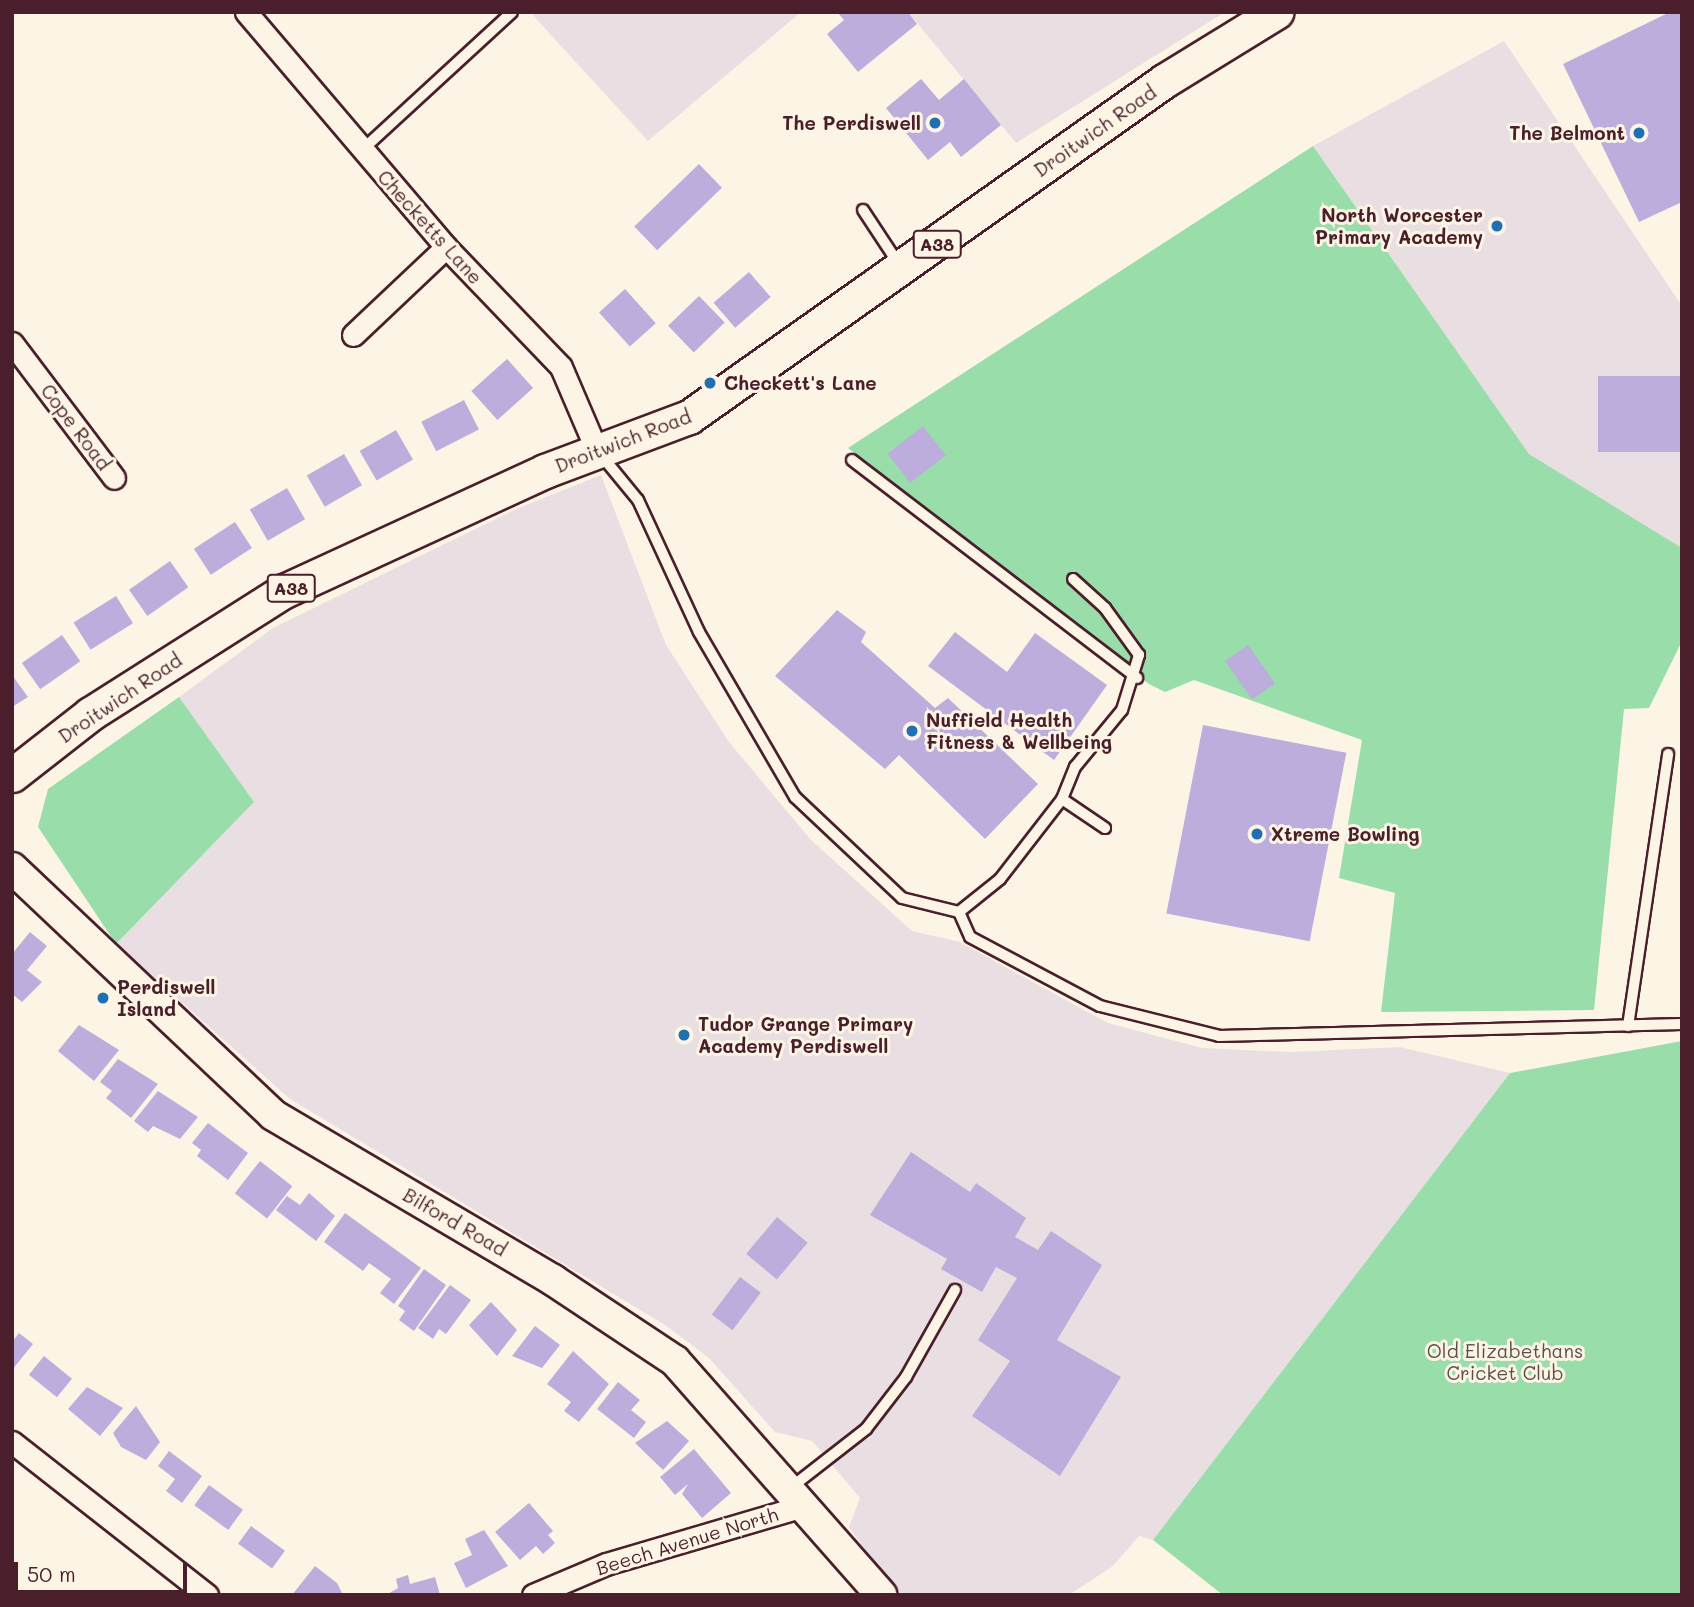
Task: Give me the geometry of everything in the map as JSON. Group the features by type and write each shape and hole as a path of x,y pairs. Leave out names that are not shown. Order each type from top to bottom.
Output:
{"main road":[{"name":"Droitwich Road","path":"12,775 90,715 284,591 597,451 689,417 902,269 1164,81 1269,14"},
{"name":"Bilford Road","path":"12,868 273,1115 660,1349 796,1497 881,1595"}],"street":[{"name":"Checketts Lane","path":"247,12 361,151 446,247 561,368 597,451"},
{"path":"353,335 446,247"},
{"name":"Cope Road","path":"12,343 114,478"},
{"path":"12,1441 207,1595"},
{"name":"Beech Avenue North","path":"533,1595 606,1564 796,1497"}],"lane":[{"path":"361,151 512,12"},
{"path":"863,210 902,269"},
{"path":"597,451 638,500 699,632 795,797 902,898 959,912"},
{"path":"852,460 1136,678"},
{"path":"959,912 1000,878 1062,799 1075,767 1122,710 1136,678 1139,655 1105,608 1073,579"},
{"path":"1628,1026 1668,754"},
{"path":"1062,799 1105,828"},
{"path":"959,912 970,937 1100,1006 1219,1036 1682,1024"},
{"path":"796,1497 866,1429 906,1377 955,1290"}],"shaded area":[{"path":"530,12 801,12 648,141"},
{"path":"908,12 1225,12 1016,143"},
{"name":"North Worcester Primary Academy","path":"1504,41 1682,306 1682,548 1529,454 1313,146"},
{"name":"Tudor Grange Primary Academy Perdiswell","path":"601,475 666,645 729,742 810,839 912,931 960,942 1108,1023 1202,1048 1291,1052 1400,1047 1510,1073 1153,1540 1139,1536 1113,1566 1069,1595 897,1595 849,1527 860,1498 812,1441 775,1432 709,1358 665,1325 290,1099 116,944 254,802 179,697 273,628 516,509"}],"green space":[{"path":"1313,146 1529,454 1682,548 1682,641 1649,708 1624,709 1594,1010 1381,1012 1395,893 1339,878 1362,740 1194,680 1165,692 1149,684 848,448"},
{"path":"179,697 254,802 116,944 38,827 48,789"},
{"name":"Old Elizabethans Cricket Club","path":"1682,1041 1682,1595 1223,1595 1153,1540 1510,1073"}],"building":[{"path":"837,12 908,12 917,24 858,72 827,34 844,20"},
{"name":"The Belmont","path":"1670,12 1682,12 1682,202 1639,222 1563,64"},
{"path":"921,79 939,100 964,79 1001,125 961,157 950,142 928,160 886,108"},
{"path":"699,164 722,188 657,250 634,227"},
{"path":"749,272 771,297 735,328 714,303"},
{"path":"625,289 656,323 630,347 599,312"},
{"path":"699,296 725,323 694,352 668,326"},
{"path":"507,359 533,388 497,420 471,391"},
{"path":"1598,376 1682,376 1682,452 1598,452"},
{"path":"464,400 479,429 436,451 421,422"},
{"path":"923,426 946,455 910,483 888,454"},
{"path":"396,430 413,459 377,480 360,451"},
{"path":"344,454 362,485 325,507 307,476"},
{"path":"287,488 305,519 268,541 250,510"},
{"path":"235,522 252,548 211,575 194,549"},
{"path":"170,561 188,587 147,616 129,590"},
{"path":"116,596 133,623 91,650 74,622"},
{"name":"Nuffield Health Fitness & Wellbeing","path":"837,610 866,632 861,642 935,708 948,698 1038,784 985,839 899,755 885,769 775,676"},
{"path":"955,632 1007,672 1035,633 1107,685 1054,760 928,666"},
{"path":"62,635 80,661 40,689 22,663"},
{"path":"1248,645 1275,684 1252,700 1225,661"},
{"path":"12,675 28,697 12,707"},
{"name":"Xtreme Bowling","path":"1203,725 1346,753 1310,941 1166,913"},
{"path":"30,932 47,946 27,970 42,982 22,1002 12,994 12,954"},
{"path":"79,1025 119,1050 94,1081 58,1051"},
{"path":"118,1059 158,1084 131,1118 106,1098 112,1091 100,1082"},
{"path":"158,1091 198,1117 180,1139 153,1126 148,1132 134,1121"},
{"path":"208,1123 248,1153 228,1180 197,1156 201,1150 192,1143"},
{"path":"911,1152 970,1192 976,1183 1026,1218 1015,1237 1038,1250 1051,1231 1102,1265 1057,1340 1121,1377 1060,1476 972,1416 1010,1361 978,1340 1017,1278 996,1267 982,1292 941,1269 947,1259 870,1215"},
{"path":"260,1161 292,1186 267,1219 235,1193"},
{"path":"309,1193 335,1216 316,1241 276,1210 287,1196 300,1205"},
{"path":"345,1213 421,1268 394,1304 380,1293 391,1279 369,1263 363,1271 324,1242"},
{"path":"777,1217 808,1243 777,1279 746,1254"},
{"path":"424,1269 446,1285 414,1331 399,1320 405,1311 398,1306"},
{"path":"740,1277 761,1293 732,1330 712,1315"},
{"path":"450,1285 471,1300 446,1334 439,1329 433,1339 418,1328"},
{"path":"491,1302 517,1330 497,1356 469,1325"},
{"path":"535,1326 560,1345 542,1368 512,1356"},
{"path":"19,1333 33,1344 12,1370 12,1342"},
{"path":"573,1351 609,1384 579,1422 564,1411 571,1402 547,1384"},
{"path":"44,1356 72,1379 57,1397 29,1375"},
{"path":"618,1382 640,1400 631,1410 646,1422 634,1438 597,1409"},
{"path":"87,1387 123,1408 100,1436 68,1409"},
{"path":"136,1406 160,1442 146,1460 121,1447 113,1433"},
{"path":"667,1421 689,1441 663,1470 635,1443"},
{"path":"694,1449 731,1493 702,1518 682,1494 688,1484 675,1495 660,1477"},
{"path":"169,1451 202,1476 182,1503 166,1491 175,1479 158,1466"},
{"path":"209,1485 243,1510 228,1530 194,1505"},
{"path":"529,1503 553,1531 548,1535 555,1543 543,1554 536,1546 520,1560 495,1532"},
{"path":"251,1526 285,1551 272,1568 238,1544"},
{"path":"484,1530 508,1566 466,1588 454,1563 472,1555 465,1539"},
{"path":"315,1566 337,1583 343,1595 292,1595"},
{"path":"408,1575 410,1584 435,1577 440,1595 386,1595 398,1588 396,1579"}],"place":[{"name":"The Perdiswell","path":"935,123"},
{"name":"The Belmont","path":"1639,133"},
{"name":"North Worcester Primary Academy","path":"1497,226"},
{"name":"Checkett's Lane","path":"710,383"},
{"name":"Nuffield Health Fitness & Wellbeing","path":"912,731"},
{"name":"Xtreme Bowling","path":"1257,834"},
{"name":"Perdiswell Island","path":"103,998"},
{"name":"Tudor Grange Primary Academy Perdiswell","path":"684,1035"}]}
